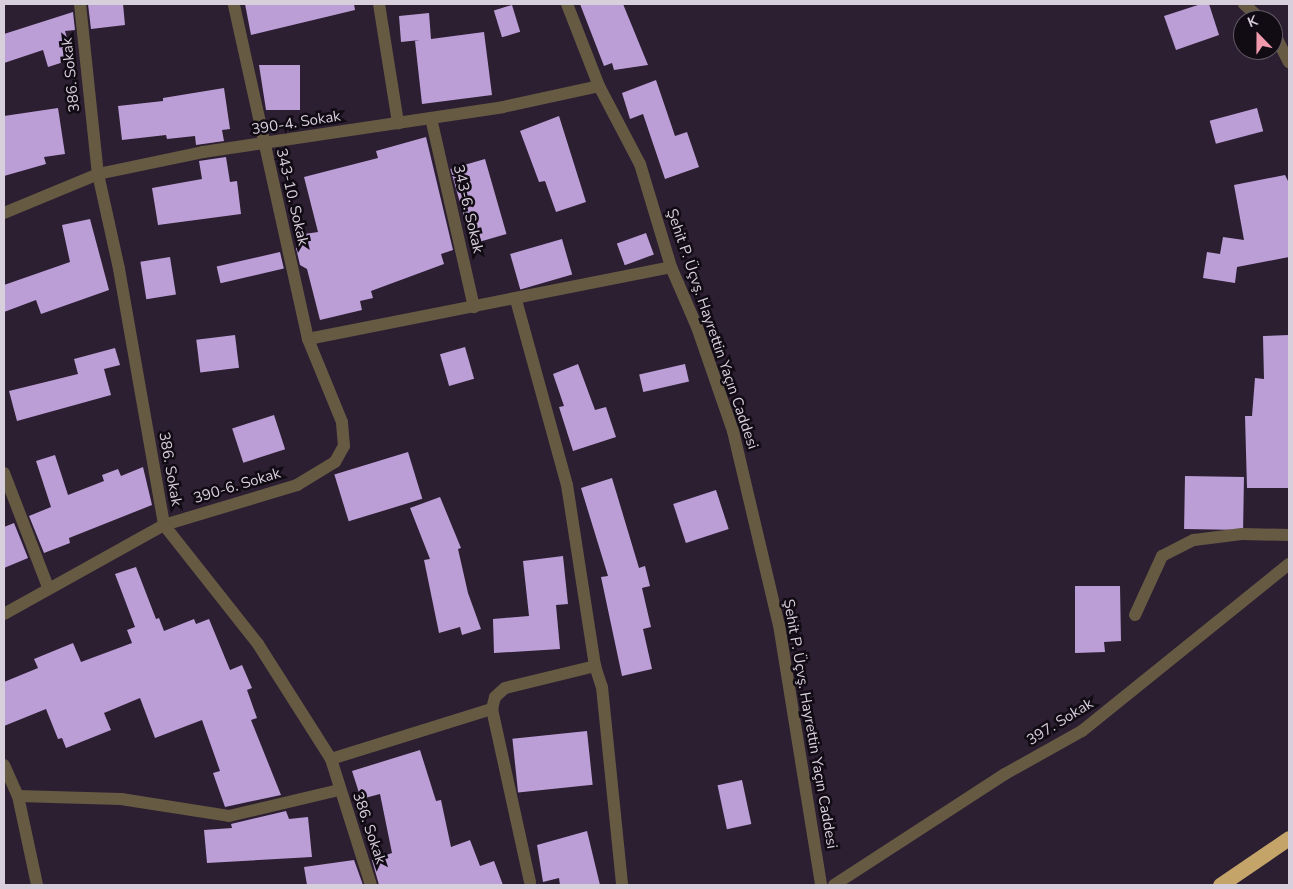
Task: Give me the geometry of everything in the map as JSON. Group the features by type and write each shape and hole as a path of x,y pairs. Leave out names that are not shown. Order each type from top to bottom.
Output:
{"highway":[{"path":"1220,885 1289,838"}],"street":[{"name":"386. Sokak","path":"80,4 98,174 119,269 164,525 258,644 331,759 339,790 371,885"},
{"name":"343-10. Sokak","path":"234,4 263,144 308,339"},
{"path":"379,4 398,123"},
{"name":"Şehit P. Üçvş. Hayrettin Yaçın Caddesi","path":"567,4 599,86 640,164 671,267 697,327 735,441 779,625 821,885"},
{"path":"1283,50 1289,62"},
{"name":"390-4. Sokak","path":"4,213 98,174 203,152 503,107 599,86"},
{"name":"343-6. Sokak","path":"430,118 474,307"},
{"path":"308,339 516,300 671,267"},
{"path":"516,300 567,485 595,666 602,687 622,885"},
{"name":"390-6. Sokak","path":"4,614 48,587 164,525 298,485 335,462 344,446 342,422 308,339"},
{"path":"4,473 48,587"},
{"path":"1136,615 1162,556 1194,540 1242,534 1289,535"},
{"name":"397. Sokak","path":"834,885 1005,774 1082,731 1289,564"},
{"path":"530,882 492,709 495,697 505,688 595,666"},
{"path":"331,759 492,709"},
{"path":"4,765 18,796 37,885"},
{"path":"18,796 121,799 229,816 339,790"}],"building":[{"path":"88,4 123,4 125,25 91,29"},
{"path":"245,4 354,4 355,10 251,35"},
{"path":"580,4 623,4 648,65 614,70 612,63 604,66"},
{"path":"1201,4 1209,4 1219,35 1176,50 1164,16"},
{"path":"512,5 520,32 502,37 494,11"},
{"path":"73,12 75,30 65,31 73,59 48,67 43,50 4,63 4,34"},
{"path":"429,13 431,39 484,32 492,95 422,104 415,41 420,40 401,42 399,16"},
{"path":"259,65 300,65 300,110 266,110"},
{"path":"656,80 675,136 687,132 699,167 665,179 643,114 630,119 622,93"},
{"path":"224,88 230,129 222,130 224,141 196,145 195,136 167,139 166,135 122,140 118,106 163,101 163,98"},
{"path":"58,108 65,154 44,157 46,164 4,176 4,116"},
{"path":"1257,108 1263,131 1216,144 1210,121"},
{"path":"559,116 586,202 556,212 545,181 539,182 520,131"},
{"path":"426,137 453,250 441,254 444,264 371,291 373,298 360,301 362,310 320,320 307,269 300,265 296,248 300,247 298,235 318,232 304,177 378,158 376,151"},
{"path":"226,157 230,182 237,181 241,214 158,225 152,188 202,179 199,161"},
{"path":"485,159 506,234 472,244 450,169"},
{"path":"1285,175 1289,183 1289,257 1237,267 1235,283 1203,278 1207,252 1220,254 1223,237 1244,240 1234,185"},
{"path":"90,219 109,290 41,314 36,300 4,312 4,285 70,262 62,225"},
{"path":"646,233 654,255 625,265 617,244"},
{"path":"562,239 572,275 520,289 510,254"},
{"path":"280,252 284,269 220,283 217,267"},
{"path":"170,257 176,295 146,299 140,262"},
{"path":"235,335 239,368 200,373 196,340"},
{"path":"1289,335 1289,488 1247,488 1245,416 1252,416 1255,378 1264,379 1263,336"},
{"path":"465,347 474,379 449,386 440,354"},
{"path":"115,348 120,365 104,369 111,395 17,421 9,391 78,374 74,359"},
{"path":"578,364 595,410 606,407 616,437 573,451 559,407 564,406 553,374"},
{"path":"685,364 689,382 643,392 639,375"},
{"path":"274,415 285,449 243,463 232,429"},
{"path":"408,452 422,499 349,521 334,475"},
{"path":"55,455 68,495 104,481 102,475 118,469 121,476 143,467 152,505 69,538 70,543 44,553 29,516 51,507 36,461"},
{"path":"1185,476 1244,477 1243,530 1184,529"},
{"path":"612,478 639,568 645,566 650,586 642,588 651,627 643,629 652,669 622,676 601,577 608,576 581,488"},
{"path":"716,490 729,529 686,543 673,504"},
{"path":"440,497 461,548 458,549 468,593 481,629 462,635 460,627 439,633 424,560 430,559 410,508"},
{"path":"14,523 28,558 4,568 4,527"},
{"path":"563,556 568,604 556,605 560,649 494,653 493,619 529,616 523,561"},
{"path":"136,567 156,619 159,618 164,631 194,619 196,624 209,619 230,670 242,665 252,688 247,690 257,718 251,720 281,795 225,807 213,773 220,771 202,720 155,738 140,698 104,713 111,730 66,748 62,738 58,739 46,709 4,726 4,682 38,668 34,659 73,643 81,662 132,643 127,630 135,627 115,574"},
{"path":"1075,586 1120,586 1121,641 1104,642 1105,652 1075,653"},
{"path":"587,731 593,785 518,793 512,739"},
{"path":"420,750 436,801 441,800 451,847 470,840 480,866 494,861 503,885 379,885 372,860 392,853 380,794 361,799 352,771"},
{"path":"742,780 751,824 727,829 718,785"},
{"path":"286,811 289,819 308,817 312,857 207,863 204,830 232,828 231,824"},
{"path":"587,831 600,885 560,885 559,878 543,882 537,845"},
{"path":"354,860 363,885 307,885 304,867"}]}
